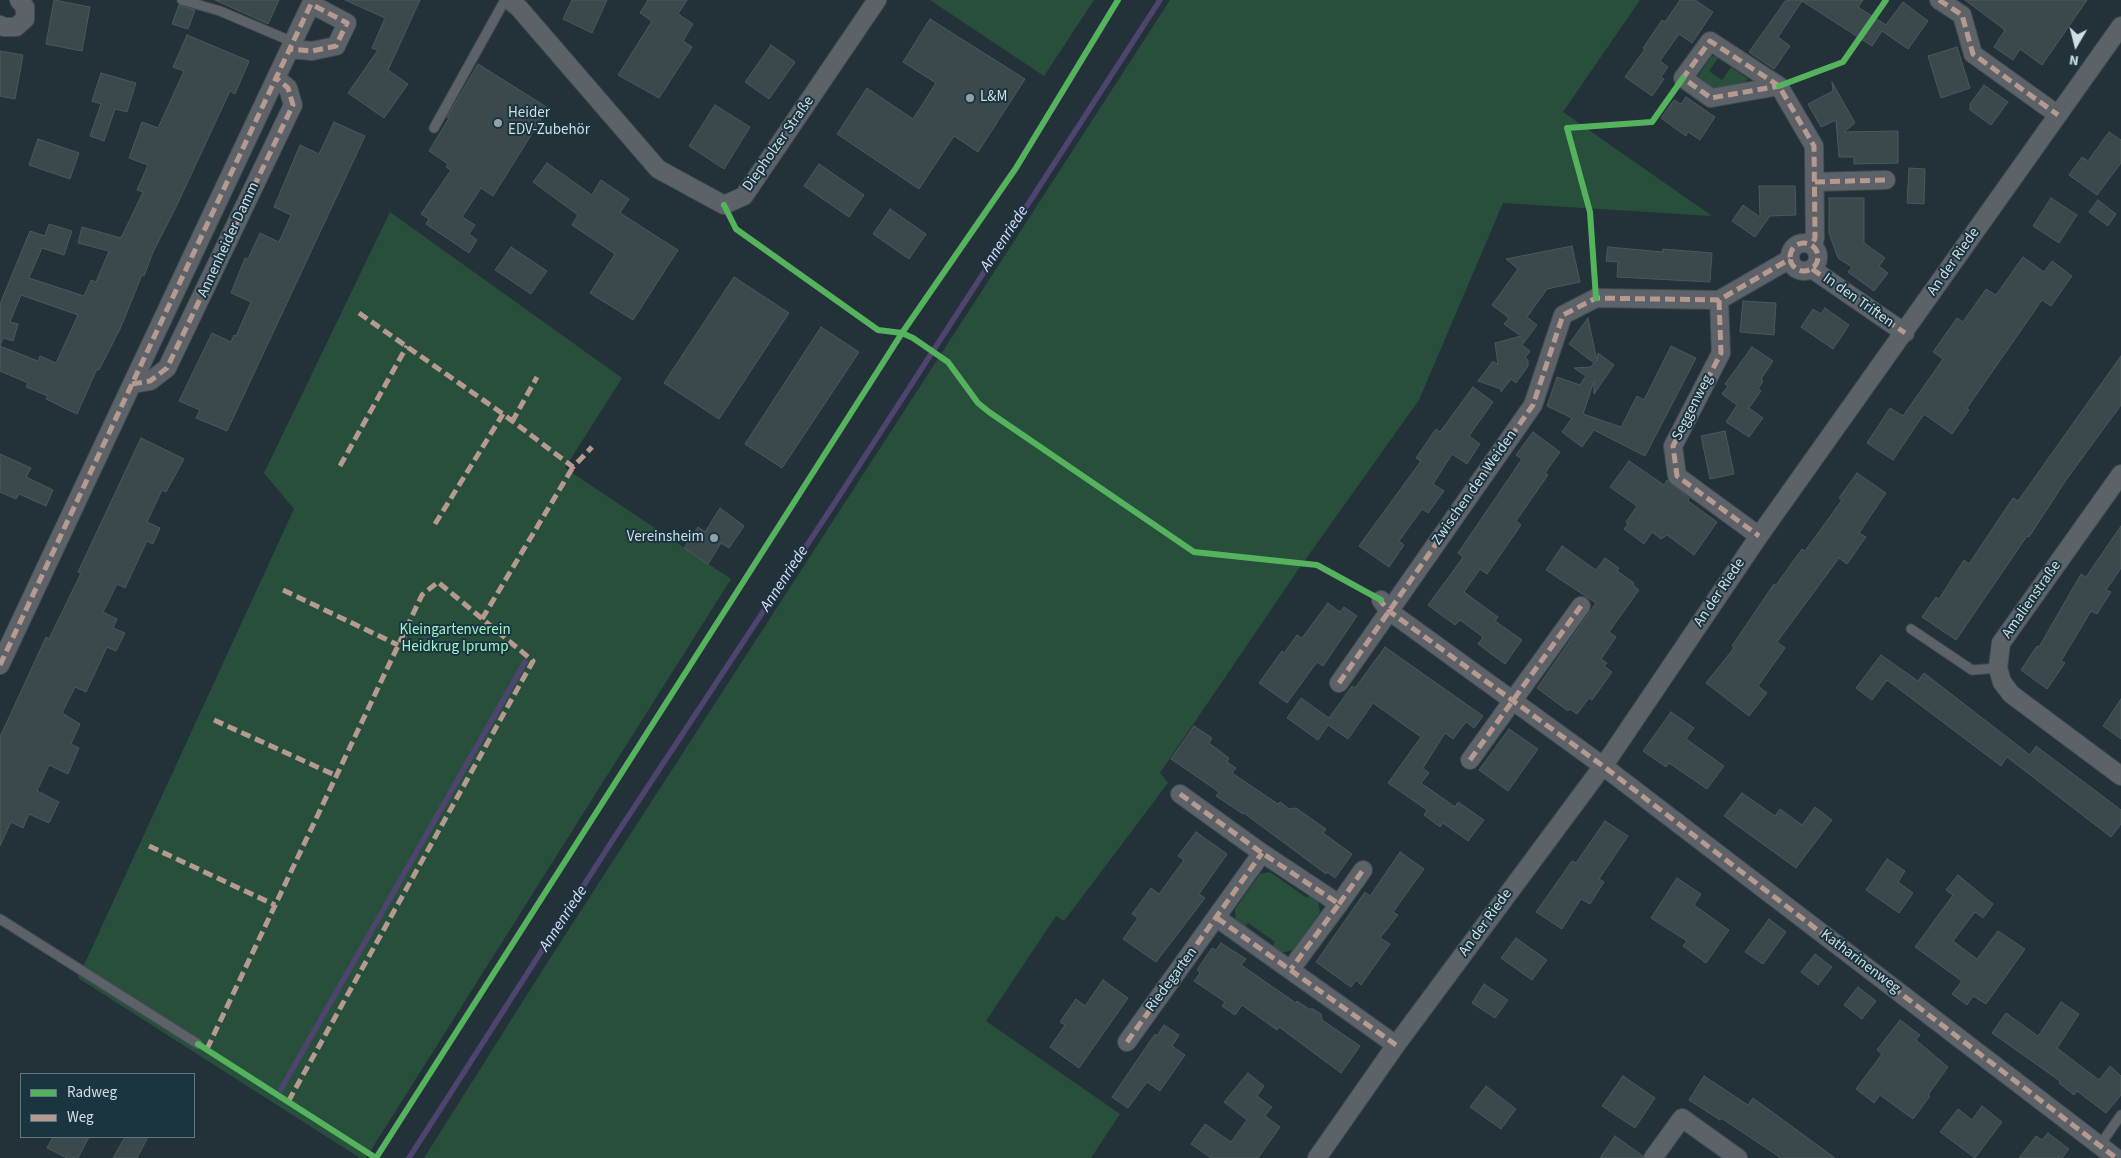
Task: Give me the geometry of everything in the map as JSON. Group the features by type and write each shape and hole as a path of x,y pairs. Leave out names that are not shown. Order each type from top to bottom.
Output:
{"street":[{"path":"0,25 16,28 25,19 25,7 19,0"},
{"name":"Diepholzer Straße","path":"509,0 519,8 658,168 724,206 744,196 877,0"},
{"path":"1940,0 1962,14 1973,54 2058,115"},
{"name":"Annenheider Damm","path":"0,665 312,2 347,24 336,46 312,51 292,45"},
{"name":"An der Riede","path":"1317,1158 1396,1045 1603,766 1759,536 1905,333 2121,26"},
{"name":"In den Triften","path":"1778,86 1711,98 1683,78 1710,41 1778,86 1814,146 1815,238 1812,245 1818,257 1812,269 1805,271 1798,270 1790,259"},
{"name":"Annenheider Damm","path":"132,384 150,381 167,368 288,114 292,105 288,88 276,78"},
{"path":"1815,182 1886,180"},
{"path":"1719,300 1790,259 1791,251 1796,245 1804,243 1812,245"},
{"name":"In den Triften","path":"1812,269 1905,333"},
{"name":"Zwischen den Weiden","path":"1339,683 1385,606 1533,406 1563,315 1596,298 1719,300"},
{"name":"Seggenweg","path":"1719,300 1721,353 1673,446 1677,476 1759,536"},
{"name":"Amalienstraße","path":"1998,668 2001,643 2121,474"},
{"path":"1385,606 1603,766"},
{"path":"1470,760 1581,606"},
{"path":"1998,668 2002,682 2011,694 2121,776"},
{"name":"Katharinenweg","path":"1603,766 2116,1158"},
{"path":"1180,794 1262,853 1339,904"},
{"name":"Riedegarten","path":"1127,1042 1262,853"},
{"path":"1291,969 1363,870"},
{"path":"1217,918 1396,1045"},
{"path":"1653,1158 1682,1118 1738,1158"}],"lane":[{"path":"182,0 220,11 292,45"},
{"path":"434,128 505,0"},
{"path":"1911,629 1972,670 1998,668"},
{"path":"0,919 198,1044"},
{"path":"2100,1146 2121,1115"}],"green space":[{"path":"930,0 1094,0 1044,76"},
{"path":"1170,0 1640,0 1563,112 1712,216 1503,203 1419,400 1298,570 1160,773 1168,783 1064,921 1056,916 986,1021 1120,1114 1091,1158 424,1158 547,963"},
{"path":"1711,57 1718,58 1709,71 1722,80 1731,67 1748,79 1743,84 1714,89 1698,76"},
{"name":"Kleingartenverein Heidkrug Iprump","path":"390,212 622,378 565,468 731,579 366,1158 360,1158 78,978 294,509 264,473"},
{"path":"1270,872 1307,898 1310,894 1318,900 1320,912 1294,950 1279,953 1272,947 1275,942 1248,923 1244,928 1236,922 1235,909 1260,874"}],"building":[{"path":"54,0 90,7 82,51 46,44"},
{"path":"215,0 279,0 268,24"},
{"path":"345,0 420,0 388,70 408,84 384,118 348,93 378,50 372,48 385,18"},
{"path":"572,0 607,0 592,33 563,19"},
{"path":"648,0 687,0 678,14 693,24 683,41 692,47 659,98 618,75 652,21 640,13"},
{"path":"1680,0 1695,0 1713,12 1692,43 1679,34 1660,61 1668,67 1661,77 1664,79 1652,96 1625,77 1645,49 1643,48 1662,20 1665,22"},
{"path":"1786,0 1863,0 1858,7 1886,25 1903,2 1928,21 1908,49 1882,31 1872,46 1802,1 1778,37 1790,46 1774,69 1749,52"},
{"path":"1965,0 2087,0 2042,65 2020,49 2013,60 1994,47 2005,30"},
{"path":"179,5 195,10 188,29 172,24"},
{"path":"930,19 1025,79 978,152 954,136 919,189 837,134 867,88 913,119 936,83 903,62"},
{"path":"187,35 249,61 235,94 230,91 153,252 144,276 142,275 120,329 99,370 97,369 77,414 46,399 48,396 26,387 28,383 0,371 0,304 30,231 45,236 49,224 72,231 64,255 42,248 29,278 84,296 91,280 96,282 109,251 78,243 82,227 121,238 143,192 137,190 148,165 129,158 142,122 158,128 184,71 173,67","holes":["21,295 78,315 56,363 40,356 38,361 0,346 3,338 13,341 18,324 10,322"]},
{"path":"771,45 795,62 769,99 745,82"},
{"path":"1957,47 1970,88 1941,98 1928,56"},
{"path":"0,51 23,55 15,99 0,96"},
{"name":"Heider EDV-Zubehör","path":"478,64 548,108 493,196 481,188 462,217 475,225 469,234 477,240 469,253 426,224 429,219 421,214 451,170 446,167 448,164 429,151"},
{"path":"101,73 136,83 127,112 115,109 104,141 90,136 101,104 92,101"},
{"path":"1832,82 1855,123 1844,132 1898,131 1898,163 1854,164 1854,157 1839,157 1836,120 1821,127 1808,104 1833,91"},
{"path":"1984,85 2008,102 1991,125 1970,110 1970,104"},
{"path":"1686,97 1715,117 1700,140 1688,132 1686,136 1661,118 1674,100 1681,104"},
{"path":"715,105 750,127 724,169 689,146"},
{"path":"334,122 365,136 227,431 196,418 200,410 179,401 212,333 231,342 234,335 236,336 251,302 231,293 245,258 248,259 260,233 279,242 291,215 274,207 300,145 319,154"},
{"path":"2109,132 2121,140 2121,163 2097,195 2069,175 2082,157 2088,161"},
{"path":"38,139 79,153 70,179 29,165"},
{"path":"547,163 592,195 601,180 629,199 620,213 678,250 633,320 590,293 615,254 572,225 578,215 533,182"},
{"path":"819,164 864,195 849,217 804,186"},
{"path":"1909,168 1925,169 1924,204 1907,203"},
{"path":"1759,186 1795,186 1796,215 1770,216 1755,237 1732,221 1743,205 1760,217"},
{"path":"1829,198 1864,198 1864,243 1885,258 1879,266 1888,273 1874,291 1848,272 1852,267 1838,258 1829,233"},
{"path":"2051,198 2077,215 2059,243 2033,226"},
{"path":"2098,200 2116,214 2108,226 2089,212"},
{"path":"890,209 926,234 909,259 873,234"},
{"path":"1572,246 1580,282 1547,289 1527,317 1537,325 1522,345 1530,351 1525,358 1528,360 1528,366 1516,383 1511,379 1501,392 1501,389 1478,381 1493,361 1498,365 1495,343 1521,336 1504,324 1509,318 1492,305 1518,269 1506,259"},
{"path":"511,247 547,271 531,294 495,270"},
{"path":"1608,247 1663,252 1663,249 1712,253 1710,282 1617,277 1618,262 1606,261"},
{"path":"2023,257 2044,272 2052,261 2072,276 2051,306 2042,300 1967,408 1969,410 1952,434 1924,414 1893,460 1867,443 1890,408 1903,416 1943,359 1933,352 1957,318 1963,322 1986,289 1996,295"},
{"path":"734,277 789,313 719,419 664,383"},
{"path":"1743,301 1776,303 1774,335 1740,332"},
{"path":"1825,308 1849,325 1833,349 1801,327 1813,309 1821,314"},
{"path":"1588,318 1597,361 1598,353 1614,365 1594,394 1594,381 1583,414 1621,427 1637,396 1644,400 1671,346 1696,358 1645,456 1594,430 1582,447 1562,432 1572,418 1547,406 1557,377 1580,385 1586,376 1574,368 1591,367 1594,363 1569,344"},
{"path":"821,327 859,352 782,468 745,444"},
{"path":"1752,347 1773,361 1761,379 1763,381 1758,389 1761,391 1749,408 1763,418 1749,437 1726,422 1737,405 1722,394 1728,386 1725,384"},
{"path":"2121,356 2121,405 2066,480 2029,537 2027,536 1956,640 1922,617 1936,597 1939,599 1964,560 1969,564 2013,498 2018,501"},
{"path":"1473,387 1493,402 1469,436 1480,444 1467,464 1452,454 1433,484 1444,491 1428,513 1422,509 1399,541 1404,545 1389,567 1359,546 1421,461 1416,458 1436,429 1440,432"},
{"path":"1725,431 1734,474 1710,479 1701,436"},
{"path":"1533,432 1560,452 1545,473 1548,475 1516,521 1521,525 1487,574 1480,569 1464,592 1498,617 1495,621 1522,640 1505,664 1478,644 1483,637 1460,620 1455,625 1428,605 1463,557 1458,553 1522,459 1516,455"},
{"path":"141,438 184,459 166,492 162,490 147,522 160,528 153,544 147,541 125,588 117,584 103,612 117,619 113,628 125,633 116,651 107,647 86,692 75,687 62,713 80,724 71,744 79,748 68,774 49,765 37,791 59,802 49,823 29,814 23,828 11,822 0,846 0,737 46,637 49,639 81,573 78,572"},
{"path":"0,454 31,468 26,477 53,490 46,506 19,494 16,499 0,492"},
{"path":"1629,461 1664,485 1667,480 1689,498 1688,501 1717,522 1694,555 1667,535 1661,539 1652,532 1644,544 1624,529 1628,524 1626,522 1637,506 1610,487"},
{"path":"1857,473 1886,493 1859,533 1866,537 1847,564 1839,558 1777,642 1785,648 1758,686 1767,693 1749,716 1706,683 1734,648 1732,646 1774,584 1776,585 1802,549 1805,551 1842,500 1839,498"},
{"name":"Vereinsheim","path":"720,508 744,526 729,548 721,543 708,564 684,548 698,527 705,532"},
{"path":"2121,526 2121,568 2106,590 2111,592 2097,614 2091,611 2061,661 2065,663 2047,689 2021,670 2037,646 2039,647 2081,574 2086,577"},
{"path":"1562,546 1596,570 1605,558 1619,568 1617,571 1634,583 1633,585 1639,590 1609,632 1616,637 1601,659 1607,663 1604,666 1612,672 1592,700 1589,698 1577,714 1570,709 1568,711 1537,688 1596,603 1546,570"},
{"path":"1328,603 1340,612 1344,607 1357,616 1323,666 1317,662 1287,703 1259,683 1282,651 1284,653 1297,635 1302,638"},
{"path":"1385,647 1483,716 1474,728 1466,722 1453,739 1445,733 1423,768 1429,773 1421,783 1455,807 1458,802 1484,820 1468,841 1443,823 1440,827 1424,815 1427,810 1388,783 1421,737 1373,703 1348,739 1328,725 1318,740 1287,718 1301,698 1329,718 1352,686 1355,688"},
{"path":"1881,655 1918,681 1924,673 2030,755 2036,746 2121,810 2121,824 2111,837 2007,757 2001,766 1887,680 1872,700 1856,688"},
{"path":"2121,699 2121,739 2103,726"},
{"path":"1671,712 1694,728 1686,739 1724,766 1707,789 1669,763 1666,767 1643,751"},
{"path":"1194,726 1212,738 1209,743 1229,758 1227,762 1236,768 1232,773 1278,804 1280,802 1289,809 1296,808 1326,829 1323,833 1352,854 1335,878 1327,872 1326,874 1244,813 1216,796 1219,792 1171,759"},
{"path":"1509,729 1538,749 1508,791 1479,770"},
{"path":"1742,793 1775,816 1780,809 1802,825 1815,807 1832,820 1796,868 1724,816"},
{"path":"1605,821 1628,836 1599,879 1604,882 1590,904 1581,899 1562,929 1536,912 1572,861 1576,863"},
{"path":"1196,832 1227,854 1199,894 1205,898 1156,962 1123,939 1138,918 1132,914 1151,888 1159,894 1184,860 1178,856"},
{"path":"1400,852 1424,869 1393,912 1398,915 1380,938 1390,944 1361,985 1356,980 1351,987 1316,962 1365,892 1370,896"},
{"path":"1887,859 1905,871 1898,882 1913,893 1899,913 1866,890"},
{"path":"1958,875 1993,904 1983,918 1975,912 1953,941 1977,959 1998,931 2025,949 1986,1004 1973,996 1967,1005 1952,994 1962,981 1915,947 1953,895 1946,890"},
{"path":"1677,878 1701,894 1694,905 1729,930 1706,963 1683,946 1687,941 1651,918"},
{"path":"1769,919 1786,932 1763,964 1745,952"},
{"path":"1516,938 1547,960 1532,980 1501,958"},
{"path":"1221,943 1246,959 1241,965 1296,1003 1297,1001 1321,1014 1322,1020 1360,1046 1341,1073 1279,1027 1277,1030 1242,1005 1235,1015 1222,1006 1225,1002 1194,981 1200,973 1197,970 1212,948 1216,950"},
{"path":"1815,954 1832,967 1818,985 1801,972"},
{"path":"1103,980 1128,998 1079,1068 1050,1047 1065,1025 1060,1022 1076,999 1085,1006"},
{"path":"1484,984 1508,1000 1495,1018 1472,1003"},
{"path":"1858,987 1876,1001 1862,1019 1844,1005"},
{"path":"2061,1002 2079,1014 2057,1048 2099,1080 2110,1066 2121,1076 2121,1095 2106,1113 2077,1091 2074,1095 2059,1083 2060,1081 1992,1033 2006,1013 2038,1036"},
{"path":"1900,1020 1920,1035 1916,1040 1948,1067 1913,1119 1880,1095 1874,1103 1856,1089 1882,1054 1877,1050"},
{"path":"1164,1025 1179,1035 1172,1046 1185,1055 1160,1091 1147,1082 1128,1108 1112,1097 1155,1034 1157,1036"},
{"path":"1248,1073 1264,1086 1257,1096 1272,1107 1265,1116 1280,1127 1258,1158 1211,1158 1191,1144 1205,1124 1231,1142 1247,1120 1224,1102"},
{"path":"1623,1076 1655,1098 1635,1128 1602,1106"},
{"path":"1704,1076 1748,1105 1753,1098 1835,1158 1781,1158 1721,1118 1720,1120 1689,1100"},
{"path":"1486,1086 1516,1109 1501,1129 1470,1107"},
{"path":"1982,1106 2002,1122 1975,1158 1940,1132 1958,1109 1972,1120"},
{"path":"2048,1133 2069,1149 2062,1158 2019,1158 2036,1136 2042,1140"},
{"path":"1615,1136 1643,1156 1643,1158 1600,1158"},
{"path":"52,1138 88,1138 78,1158 67,1158 47,1148"},
{"path":"124,1138 147,1138 137,1158 113,1158"}],"waterway":[{"name":"Annenriede","path":"409,1158 614,838 836,501 1160,0"},
{"path":"281,1089 525,662"}],"marked path":[{"path":"1939,0 1962,15 1973,54 2058,115"},
{"path":"0,665 311,4 347,23 336,46 312,51 290,49"},
{"path":"1782,85 1779,86 1711,98 1683,78 1710,41 1779,86 1814,146 1815,238 1812,245"},
{"path":"132,384 150,381 167,368 293,105 288,88 276,78"},
{"path":"1815,182 1886,180"},
{"path":"1804,243 1814,247 1818,257 1814,267 1804,271 1794,267 1790,257 1794,247 1804,243"},
{"path":"1339,683 1533,405 1563,315 1596,298 1719,300 1790,259"},
{"path":"1812,269 1905,333"},
{"path":"1719,300 1721,353 1673,446 1677,476 1759,536"},
{"path":"359,313 503,414 573,467 592,447"},
{"path":"340,466 407,346"},
{"path":"512,422 537,377"},
{"path":"435,524 503,414"},
{"path":"482,619 573,467"},
{"path":"207,1049 422,595 438,582 533,661 288,1102"},
{"path":"283,590 398,645"},
{"path":"1378,598 1389,611 1603,766 2116,1158"},
{"path":"1470,760 1581,606"},
{"path":"214,720 337,776"},
{"path":"1180,794 1262,853 1339,904 1291,969"},
{"path":"149,846 275,905"},
{"path":"1127,1042 1262,853"},
{"path":"1339,904 1363,870"},
{"path":"1217,918 1396,1045"}],"cycle path":[{"path":"376,1158 902,333 1016,168 1118,0"},
{"path":"1779,86 1843,62 1886,0"},
{"path":"1596,298 1590,212 1567,128 1652,122 1683,78"},
{"path":"724,205 736,229 878,330 902,333 913,338 948,362 978,403 989,412 1194,552 1317,565 1381,600"},
{"path":"198,1044 376,1158"}],"place":[{"name":"L&M","path":"970,98"},
{"name":"Heider EDV-Zubehör","path":"498,123"},
{"name":"Vereinsheim","path":"714,538"}]}
